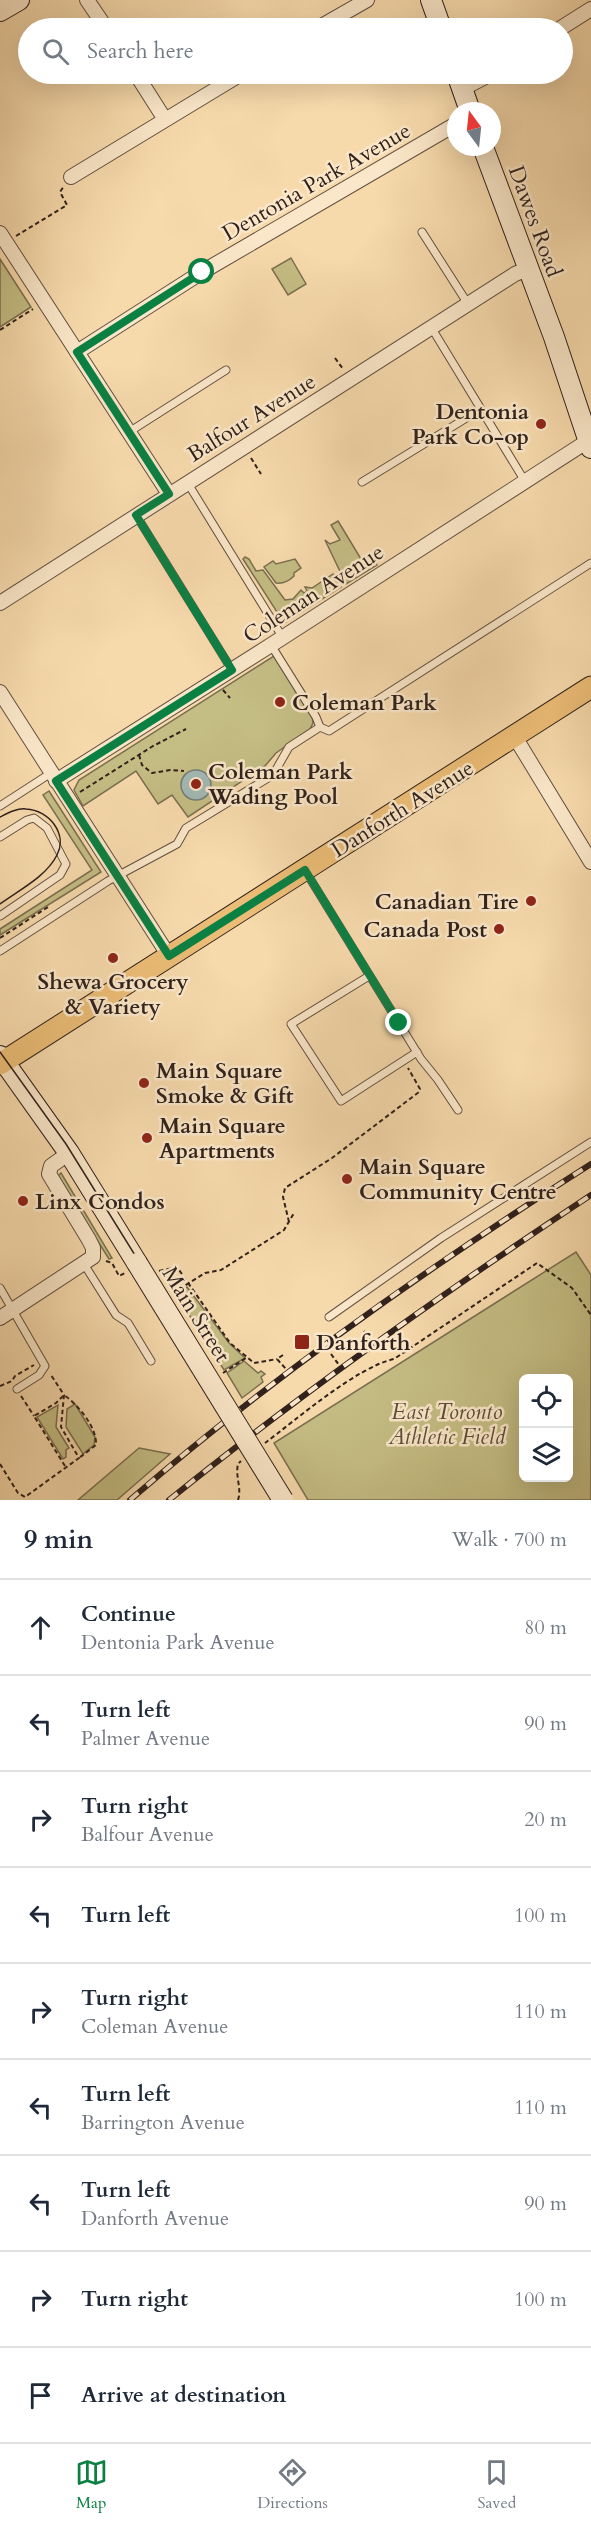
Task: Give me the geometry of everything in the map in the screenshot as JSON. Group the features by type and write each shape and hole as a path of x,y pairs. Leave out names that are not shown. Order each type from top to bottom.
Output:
{"main road":[{"name":"Danforth Avenue","path":"1,1061 591,687"}],"street":[{"path":"0,12 19,0"},
{"path":"87,0 99,18"},
{"path":"336,18 368,0"},
{"path":"431,0 437,18"},
{"path":"573,20 591,9"},
{"path":"142,84 164,118"},
{"path":"71,177 164,118 224,84"},
{"path":"461,84 467,102"},
{"name":"Dentonia Park Avenue","path":"77,352 202,272 447,129"},
{"name":"Dawes Road","path":"486,156 554,337 590,443"},
{"path":"3,238 169,494"},
{"name":"Balfour Avenue","path":"0,603 431,327 515,274 527,269"},
{"name":"Coleman Avenue","path":"54,777 232,670 590,443"},
{"path":"0,692 169,956"},
{"path":"514,737 591,862"},
{"name":"Main Street","path":"1,1061 69,1153 131,1268 284,1500"},
{"path":"0,1318 92,1260 93,1248 89,1240 49,1174 51,1166 69,1153"}],"lane":[{"path":"422,232 468,304"},
{"path":"431,327 526,483"},
{"path":"129,432 226,370"},
{"path":"362,482 481,409"},
{"path":"187,482 277,641 320,727 329,731 591,563"},
{"path":"136,515 232,670"},
{"path":"0,951 117,877 177,844 186,828 273,775 289,747 320,727"},
{"path":"0,806 54,777"},
{"path":"0,837 27,820 34,819 46,828 66,864 60,875 0,916"},
{"path":"305,870 417,1052 458,1110"},
{"path":"369,976 291,1024 341,1101 417,1052"},
{"path":"328,1317 441,1238 591,1142"},
{"path":"92,1260 116,1315 128,1323 151,1361"},
{"path":"0,1288 45,1366 39,1375 17,1389"}],"path":[{"path":"3,238 67,205 60,192 71,177"},
{"path":"0,330 44,302"},
{"path":"335,358 345,372"},
{"path":"248,454 261,474"},
{"path":"222,687 230,698"},
{"path":"76,795 153,746 186,729"},
{"path":"149,741 153,746"},
{"path":"139,755 142,765 152,773 170,770 184,771"},
{"path":"114,763 118,768"},
{"path":"289,1222 283,1197 285,1188 349,1146 418,1092 420,1089 412,1077"},
{"path":"173,1293 204,1273 221,1270 284,1230 294,1213"},
{"path":"92,1260 112,1263 119,1276 131,1268"},
{"path":"262,1445 350,1380 379,1361 394,1359 537,1263 572,1288 591,1316"},
{"path":"159,1271 177,1267 230,1343 254,1363 277,1359 283,1355"},
{"path":"364,1330 371,1341"},
{"path":"352,1339 359,1350"},
{"path":"331,1354 339,1365"},
{"path":"224,1373 248,1358"},
{"path":"277,1359 286,1369"},
{"path":"0,1386 12,1382 15,1376 35,1364"},
{"path":"0,1464 18,1493 25,1497 96,1445 97,1437 76,1403 64,1395 45,1366"},
{"path":"347,1376 350,1380"},
{"path":"12,1382 65,1467"},
{"path":"34,1416 57,1403 64,1395"},
{"path":"64,1395 61,1427 79,1458"},
{"path":"238,1500 241,1493 235,1476 238,1464 246,1457"}],"green space":[{"path":"291,258 306,284 288,295 272,269"},
{"path":"0,259 31,307 0,327"},
{"path":"338,521 364,564 374,558 377,565 346,584 325,540 330,544 340,540 331,525"},
{"path":"245,557 249,559 256,571 263,570 285,600 293,599 301,590 304,593 307,591 305,587 312,588 333,574 341,587 284,623 243,559"},
{"path":"295,559 301,568 284,583 276,583 264,567 273,561 276,564"},
{"name":"Coleman Park","path":"274,656 312,716 313,723 310,729 276,753 265,766 188,817 172,795 158,804 136,771 83,806 74,790 79,780"},
{"path":"49,791 101,872 0,935 0,929 92,870 43,795"},
{"path":"61,1173 112,1258 109,1259 60,1181 58,1176"},
{"name":"East Toronto Athletic Field","path":"576,1252 591,1275 591,1500 308,1500 274,1443"},
{"path":"187,1287 229,1343 245,1358 224,1370 176,1294"},
{"path":"244,1361 258,1373 261,1371 265,1374 261,1377 263,1382 242,1398 227,1373"},
{"path":"75,1404 95,1437 94,1445 83,1454 66,1427 67,1409"},
{"path":"58,1405 56,1427 69,1448 63,1459 37,1417"},
{"path":"139,1448 170,1454 117,1500 78,1500"}],"water":[{"name":"Coleman Park Wading Pool","path":"196,770 207,774 211,785 207,796 196,800 185,796 181,785 185,774"}],"tram line":[{"path":"0,817 19,809 34,810 49,818 58,831 60,839 57,855 46,870 0,904"},
{"path":"0,1052 66,1144 287,1500"}],"railway":[{"path":"130,1500 240,1409 354,1323 471,1242 591,1164"},
{"path":"169,1500 376,1343 591,1195"}],"place":[{"name":"Dentonia Park Co-op","path":"541,424"},
{"name":"Coleman Park","path":"280,702"},
{"name":"Coleman Park Wading Pool","path":"196,784"},
{"name":"Canadian Tire","path":"531,901"},
{"name":"Canada Post","path":"499,929"},
{"name":"Shewa Grocery & Variety","path":"113,958"},
{"name":"Main Square Smoke & Gift","path":"144,1083"},
{"name":"Main Square Apartments","path":"147,1138"},
{"name":"Main Square Community Centre","path":"347,1179"},
{"name":"Linx Condos","path":"23,1201"},
{"name":"Danforth","path":"302,1342"}],"route":[{"path":"202,272 77,352 169,494 136,515 232,670 56,781 169,956 305,870 399,1023"}]}
